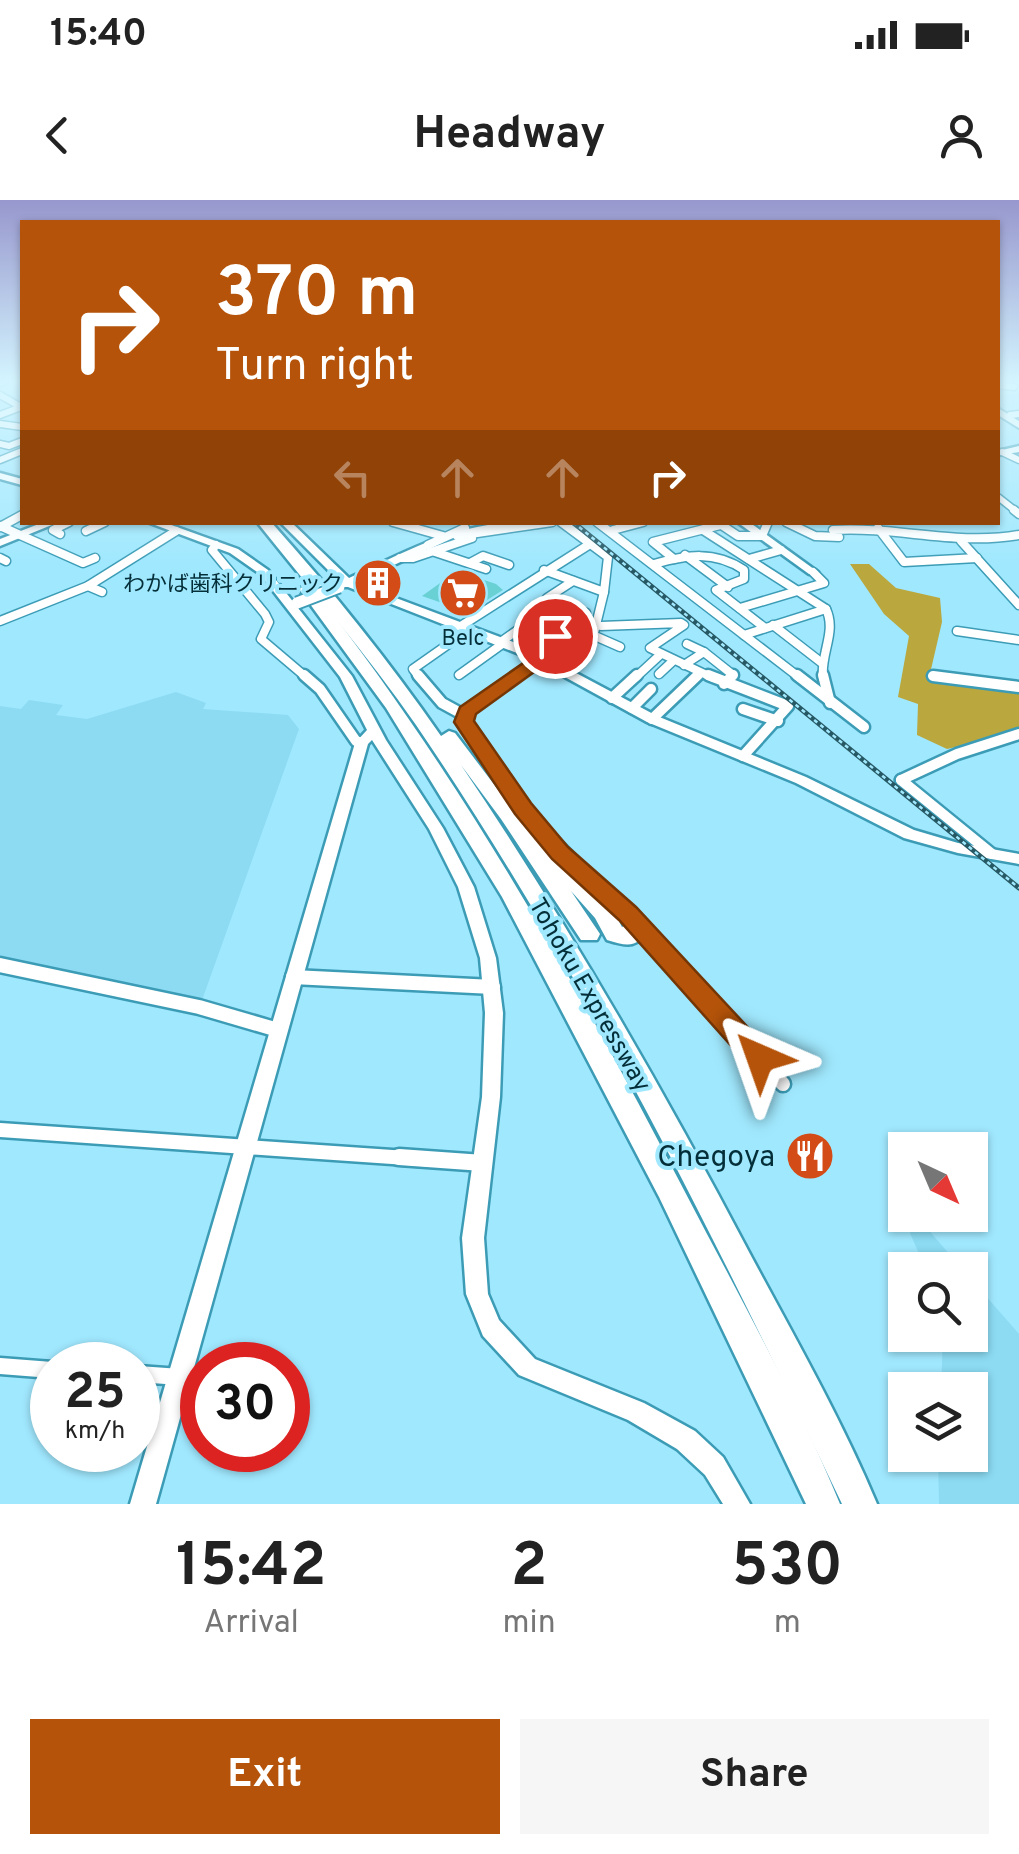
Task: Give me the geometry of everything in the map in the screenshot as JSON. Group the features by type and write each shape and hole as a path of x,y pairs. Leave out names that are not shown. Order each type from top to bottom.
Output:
{"highway":[{"name":"Tohoku Expressway","path":"249,525 356,654 410,733 524,918 678,1204 823,1504"},
{"name":"Tohoku Expressway","path":"266,525 338,606 485,813 608,1020 726,1235 860,1504"},
{"path":"374,654 414,695 508,814 589,934"},
{"path":"508,814 585,891 615,934 630,938 639,927"}],"street":[{"path":"0,543 47,525"},
{"path":"60,534 53,530 63,525"},
{"path":"86,531 99,525"},
{"path":"160,525 216,545 260,568 293,604 334,658 368,737 442,838 466,887 482,933 493,987 494,1051 473,1238 474,1275 483,1311 502,1343 527,1367 636,1411 686,1440 714,1466 737,1504"},
{"path":"293,525 344,585 503,641 652,718 909,834 1019,859"},
{"path":"403,525 442,537 508,525"},
{"path":"565,525 608,557 599,630"},
{"path":"603,525 864,727"},
{"path":"612,530 632,525"},
{"path":"674,558 653,542 715,525"},
{"path":"720,525 738,536 762,536"},
{"path":"740,608 824,583 746,525"},
{"path":"762,536 767,525"},
{"path":"793,525 823,538 839,537 833,530 878,528 962,541 1019,535"},
{"path":"0,526 83,563 94,558"},
{"path":"431,548 442,537 492,527"},
{"path":"293,604 400,558 492,527"},
{"path":"878,528 904,562 977,558"},
{"path":"702,530 800,591 832,617 822,662 830,703"},
{"path":"0,621 88,586 176,531"},
{"path":"962,541 1019,606"},
{"path":"464,715 451,712 413,670 544,570 590,544"},
{"path":"216,545 212,550 266,613 270,622 261,639 320,689 356,742 368,737"},
{"path":"431,548 486,569"},
{"path":"735,563 781,550"},
{"path":"654,564 685,555 712,553 735,563 744,570 744,579 716,590 822,662"},
{"path":"685,555 728,587"},
{"path":"470,563 482,556 509,565"},
{"path":"78,569 100,579"},
{"path":"544,570 604,592"},
{"path":"464,715 586,613 547,598 573,581"},
{"path":"88,586 102,592"},
{"path":"1006,590 1019,588"},
{"path":"459,675 558,602"},
{"path":"744,634 826,609"},
{"path":"578,620 620,647"},
{"path":"629,636 647,624"},
{"path":"557,667 599,630 647,624 684,625 650,648 724,684 788,706 743,756"},
{"path":"957,632 1019,640"},
{"path":"688,644 733,674 724,684"},
{"path":"659,674 704,652"},
{"path":"612,698 662,654"},
{"path":"652,718 700,673"},
{"path":"934,676 1019,687"},
{"path":"632,708 651,690"},
{"path":"743,709 778,720"},
{"path":"464,715 464,722 534,823 639,927 784,1084"},
{"path":"992,854 901,780 956,754 1019,734"},
{"path":"190,1342 293,976 368,737"},
{"path":"0,965 199,1007 278,1030"},
{"path":"293,976 493,987"},
{"path":"0,1130 483,1163"},
{"path":"0,1366 30,1368"},
{"path":"144,1504 180,1376 160,1375"}],"shaded area":[{"path":"850,564 869,564 896,588 940,598 942,622 929,678 1019,688 1019,733 947,749 917,735 918,704 898,697 909,636 884,614"},
{"path":"176,692 206,703 203,709 288,715 299,729 201,1003 0,961 0,706 21,709 29,700 63,705 56,715 87,719"},
{"path":"930,1232 948,1252 918,1252 910,1233"},
{"path":"988,1299 1019,1334 1019,1504 939,1504 938,1472 988,1472 988,1372 942,1372 942,1352 988,1352"}],"building":[{"name":"Belc","path":"457,571 503,590 468,612 422,596"}],"railway":[{"path":"577,525 1019,888"}],"place":[{"name":"わかば歯科クリニック","path":"378,583"},
{"name":"Belc","path":"463,593"},
{"name":"Chegoya","path":"810,1156"}],"route":[{"path":"555,636 532,653 541,658 467,711 464,722 523,808 560,853 627,914 760,1058"}]}
